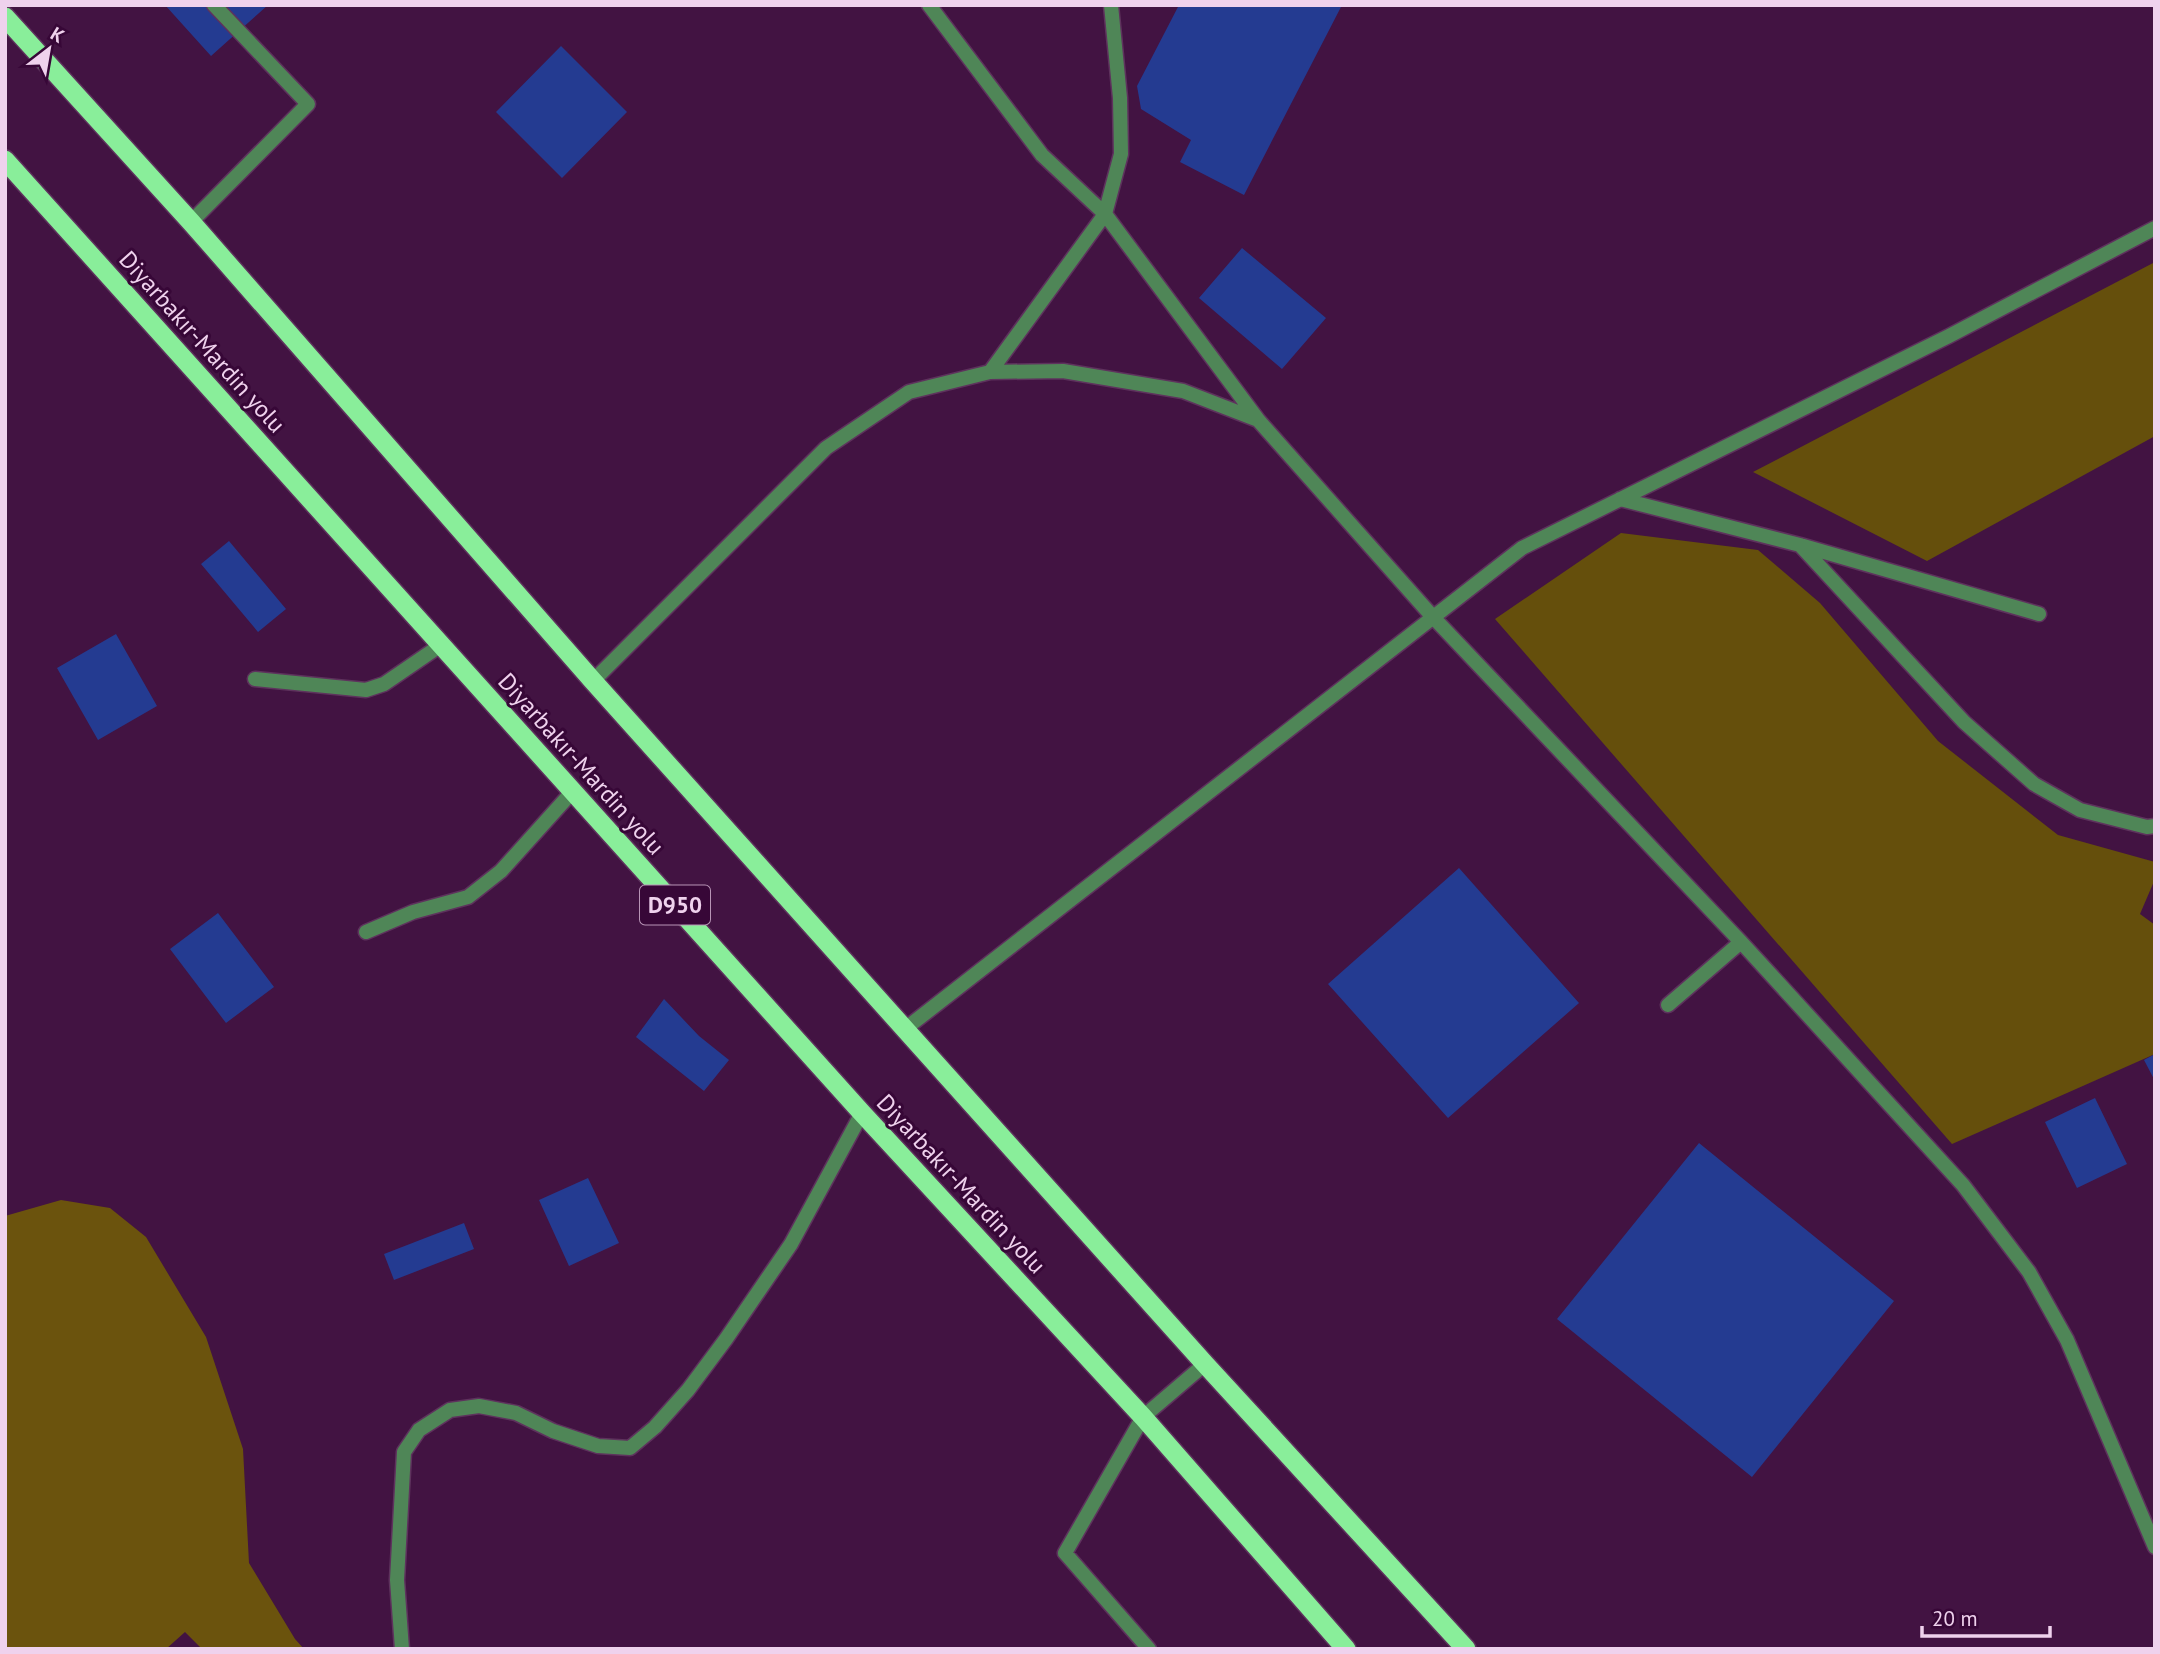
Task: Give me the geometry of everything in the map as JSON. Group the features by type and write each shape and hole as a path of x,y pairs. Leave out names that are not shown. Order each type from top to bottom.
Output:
{"highway":[{"path":"5,16 191,222 593,681 1205,1364 1466,1649"},
{"name":"Diyarbakır-Mardin yolu","path":"5,160 862,1113 1143,1417 1346,1649"}],"lane":[{"path":"191,222 308,104 214,5"},
{"path":"929,5 1042,155 1105,214 1259,421 1432,616 1741,942 1963,1185 2029,1272 2067,1340 2155,1547"},
{"path":"990,372 1105,214 1121,155 1120,98 1111,5"},
{"path":"905,1029 1522,548 1949,336 2155,228"},
{"path":"593,681 826,447 909,392 990,372 1063,371 1183,391 1259,421"},
{"path":"1620,499 1800,545 2039,614"},
{"path":"1800,545 1964,722 2034,784 2080,810 2147,827 2155,826"},
{"path":"255,679 366,690 384,684 441,645"},
{"path":"366,932 413,912 468,897 501,872 573,791"},
{"path":"1668,1005 1741,942"},
{"path":"402,1649 397,1580 404,1452 419,1430 450,1410 479,1406 516,1413 553,1431 598,1446 630,1448 655,1427 688,1390 726,1339 791,1244 862,1113"},
{"path":"1149,1649 1065,1553 1143,1417 1205,1364"}],"shaded area":[{"path":"2155,262 2155,436 1927,561 1753,472"},
{"path":"1621,533 1758,550 1820,603 1938,741 2058,835 2155,862 2155,879 2140,914 2155,925 2155,1054 1952,1144 1495,619"},
{"path":"61,1200 110,1208 146,1237 206,1337 243,1449 249,1563 295,1639 304,1649 202,1649 185,1632 166,1649 5,1649 5,1216"}],"building":[{"path":"165,5 268,5 211,56"},
{"path":"1179,5 1342,5 1244,195 1180,162 1191,140 1141,109 1137,86"},
{"path":"561,46 627,112 562,178 496,112"},
{"path":"1242,248 1326,318 1282,369 1199,298"},
{"path":"229,541 286,609 258,632 201,564"},
{"path":"116,634 157,706 98,740 57,668"},
{"path":"1459,868 1579,1003 1448,1118 1328,984"},
{"path":"218,913 274,987 226,1023 170,949"},
{"path":"664,999 699,1036 729,1060 704,1091 636,1037"},
{"path":"2155,1054 2155,1081 2144,1060"},
{"path":"2095,1098 2127,1164 2077,1188 2045,1122"},
{"path":"1699,1143 1894,1301 1752,1477 1557,1319"},
{"path":"588,1178 619,1243 569,1266 539,1200"},
{"path":"464,1223 474,1249 394,1280 384,1254"}]}
